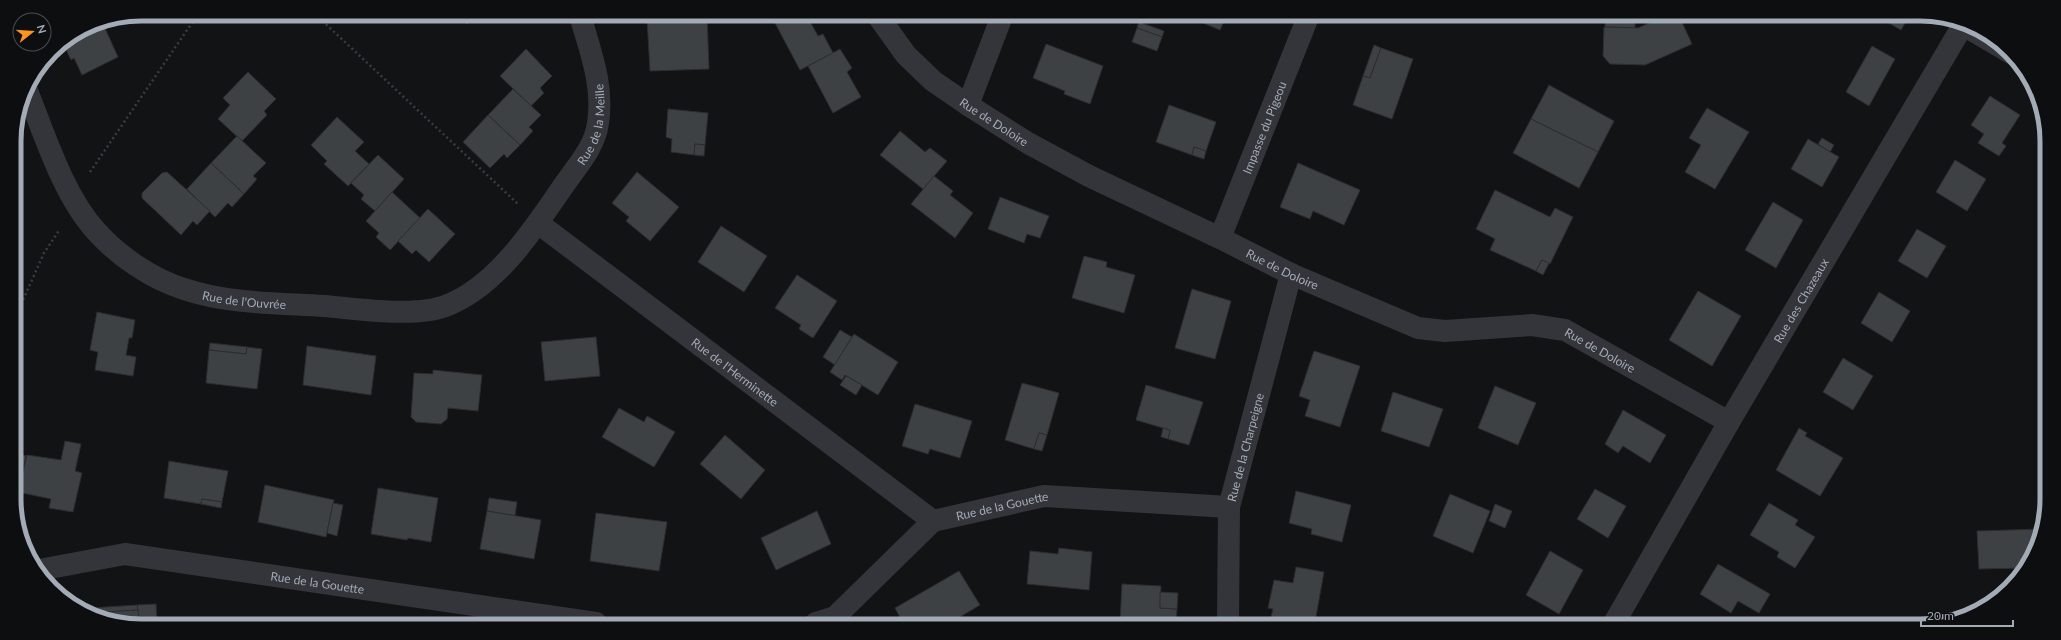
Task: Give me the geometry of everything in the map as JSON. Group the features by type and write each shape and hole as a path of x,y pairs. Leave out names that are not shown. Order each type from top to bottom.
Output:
{"street":[{"name":"Rue de la Meille","path":"538,223 588,151 598,126 601,99 597,72 582,21"},
{"name":"Rue de Doloire","path":"882,21 906,55 933,81 1028,143 1089,176 1220,238 1291,274 1418,328 1445,331 1500,326 1532,325 1565,330 1729,422"},
{"path":"968,105 1000,21"},
{"name":"Impasse du Pigeou","path":"1220,238 1306,21"},
{"name":"Rue des Chazeaux","path":"1616,619 1729,422 1961,28"},
{"name":"Rue de l'Ouvrée","path":"29,97 57,168 73,197 95,230 121,253 147,272 183,289 217,297 250,301 385,310 418,311 447,306 472,292 511,256 538,223"},
{"name":"Rue de l'Herminette","path":"538,223 933,521"},
{"name":"Rue de la Charpeigne","path":"1228,619 1229,507 1291,274"},
{"name":"Rue de la Gouette","path":"933,521 1044,496 1229,507"},
{"path":"829,619 835,617 933,521"},
{"name":"Rue de la Gouette","path":"44,569 124,554 569,619"}],"path":[{"path":"21,305 44,254 66,220 73,197 193,21"},
{"path":"322,21 538,223"}],"building":[{"path":"647,21 707,21 709,69 650,71"},
{"path":"779,21 810,21 818,36 823,34 833,53 800,70 775,23"},
{"path":"1199,21 1224,21 1220,30"},
{"path":"1605,21 1635,21 1635,28 1605,27"},
{"path":"1653,21 1681,21 1692,44 1645,65 1610,64 1603,56 1604,27 1638,28"},
{"path":"1885,21 1906,21 1901,30"},
{"path":"1139,22 1164,31 1162,37 1137,28"},
{"path":"104,27 118,57 82,75 74,58 71,60 65,48 88,33"},
{"path":"1137,28 1162,37 1157,51 1132,42"},
{"path":"1046,44 1103,66 1090,104 1064,94 1065,91 1033,78"},
{"path":"1374,45 1381,48 1370,78 1363,76"},
{"path":"1872,46 1895,59 1869,106 1846,92"},
{"path":"1381,48 1413,59 1392,119 1353,105 1363,76 1370,78"},
{"path":"526,49 552,76 540,88 544,93 531,106 500,76"},
{"path":"840,49 852,68 847,72 861,97 833,113 808,66"},
{"path":"248,72 276,99 264,111 267,115 242,141 218,119 230,105 223,98"},
{"path":"1549,85 1614,121 1598,152 1531,119"},
{"path":"513,89 541,115 529,127 533,131 520,145 488,115"},
{"path":"1990,96 2020,115 2002,143 2006,146 1999,156 1978,143 1984,134 1971,125"},
{"path":"1169,105 1216,122 1206,151 1194,147 1192,155 1156,142"},
{"path":"1707,108 1749,132 1715,189 1685,172 1701,145 1689,138"},
{"path":"668,109 708,113 705,145 695,144 694,155 671,152 672,139 666,137"},
{"path":"488,115 520,145 507,158 504,154 490,168 463,142"},
{"path":"337,117 364,142 355,151 369,164 348,186 324,164 327,161 311,145"},
{"path":"1531,119 1598,152 1579,188 1513,153"},
{"path":"900,131 925,152 930,148 947,161 923,189 880,155"},
{"path":"237,136 266,163 253,176 257,179 244,194 211,163"},
{"path":"1822,138 1834,145 1830,152 1818,144"},
{"path":"1808,139 1839,157 1822,187 1791,169"},
{"path":"695,144 705,145 704,156 694,155"},
{"path":"1194,147 1206,151 1204,159 1192,155"},
{"path":"378,155 404,179 375,211 361,199 364,195 351,183"},
{"path":"1955,160 1986,179 1967,211 1936,192"},
{"path":"211,163 244,194 232,207 228,203 215,217 187,189"},
{"path":"1298,163 1360,190 1344,225 1313,211 1310,219 1280,207"},
{"path":"167,172 210,211 197,225 193,221 181,235 142,198 142,193 162,173"},
{"path":"637,172 679,207 650,241 626,221 629,217 612,203"},
{"path":"934,176 953,191 950,195 973,213 955,238 911,204"},
{"path":"1495,190 1550,217 1555,208 1573,217 1550,264 1542,260 1536,271 1490,250 1495,239 1476,229"},
{"path":"392,192 420,218 390,250 376,237 379,233 366,221"},
{"path":"1000,197 1049,216 1040,238 1027,234 1024,243 988,229"},
{"path":"1773,202 1803,220 1776,268 1745,250"},
{"path":"428,209 455,234 429,262 416,250 412,254 398,241"},
{"path":"721,226 767,256 744,292 698,262"},
{"path":"1917,229 1946,246 1927,278 1898,261"},
{"path":"1084,256 1107,262 1106,267 1135,275 1124,313 1072,298"},
{"path":"1542,260 1549,263 1543,275 1536,271"},
{"path":"797,275 837,301 813,338 799,329 801,325 775,308"},
{"path":"1192,289 1231,301 1215,359 1175,348"},
{"path":"1698,291 1741,316 1712,366 1669,340"},
{"path":"1879,292 1910,311 1892,342 1861,323"},
{"path":"97,312 135,320 132,338 129,338 126,355 136,357 133,376 95,370 98,352 90,350"},
{"path":"840,330 852,337 835,365 823,357"},
{"path":"854,334 898,362 878,395 845,375 842,380 830,372"},
{"path":"596,337 600,376 545,381 541,342"},
{"path":"210,343 247,347 246,354 209,350"},
{"path":"307,346 376,356 371,395 303,385"},
{"path":"247,347 262,349 257,389 206,383 209,350 246,354"},
{"path":"1314,351 1360,366 1340,427 1305,416 1310,400 1299,396"},
{"path":"1843,358 1873,376 1853,410 1823,392"},
{"path":"433,370 482,375 478,411 448,408 447,419 441,424 416,422 411,417 414,373 433,374"},
{"path":"846,376 862,385 856,395 840,385"},
{"path":"1022,383 1059,393 1047,435 1039,433 1034,449 1005,440"},
{"path":"1146,385 1203,402 1189,445 1168,439 1170,430 1136,420"},
{"path":"1495,386 1536,403 1518,445 1478,428"},
{"path":"1393,392 1443,409 1429,447 1381,431"},
{"path":"915,404 972,421 960,458 930,449 928,454 902,446"},
{"path":"619,408 644,422 647,416 675,432 654,467 602,437"},
{"path":"1623,410 1666,435 1650,463 1623,446 1618,453 1605,444"},
{"path":"1163,428 1170,430 1168,439 1161,437"},
{"path":"1799,428 1807,433 1805,436 1843,458 1820,496 1776,470"},
{"path":"1039,433 1047,435 1042,451 1034,449"},
{"path":"725,435 765,470 741,499 700,464"},
{"path":"65,441 81,444 75,471 82,473 73,512 49,508 51,499 21,493 21,480 27,455 61,460"},
{"path":"21,454 26,456 21,477"},
{"path":"169,461 228,471 222,502 202,499 201,504 164,498"},
{"path":"265,485 334,500 326,537 258,522"},
{"path":"378,488 438,498 431,542 371,534"},
{"path":"1595,489 1626,506 1608,538 1577,519"},
{"path":"1296,491 1351,505 1342,542 1311,534 1312,529 1289,523"},
{"path":"1450,494 1490,511 1473,553 1433,536"},
{"path":"489,498 517,502 515,516 487,511"},
{"path":"202,499 222,502 221,508 201,504"},
{"path":"333,503 343,505 337,536 327,533"},
{"path":"1769,503 1798,520 1795,525 1815,537 1795,568 1777,557 1779,552 1750,535"},
{"path":"1495,504 1512,511 1505,528 1489,521"},
{"path":"487,511 541,520 534,559 480,549"},
{"path":"817,511 831,544 776,570 761,538"},
{"path":"596,513 667,522 659,571 590,561"},
{"path":"2036,529 2028,552 2018,568 1979,569 1977,531"},
{"path":"1059,548 1092,552 1089,590 1027,584 1030,551 1058,554"},
{"path":"1550,551 1583,570 1559,614 1526,595"},
{"path":"1718,564 1770,594 1759,613 1738,601 1731,613 1700,594"},
{"path":"1296,567 1324,572 1316,619 1270,619 1273,609 1268,608 1274,580 1293,583"},
{"path":"959,571 980,605 956,619 901,619 895,608"},
{"path":"1122,584 1161,586 1160,608 1177,609 1176,619 1120,619"},
{"path":"1160,592 1178,593 1177,609 1160,608"},
{"path":"156,604 157,619 139,619 137,605"},
{"path":"137,605 138,610 102,612 91,608"},
{"path":"138,610 139,619 125,618 102,612"}]}
